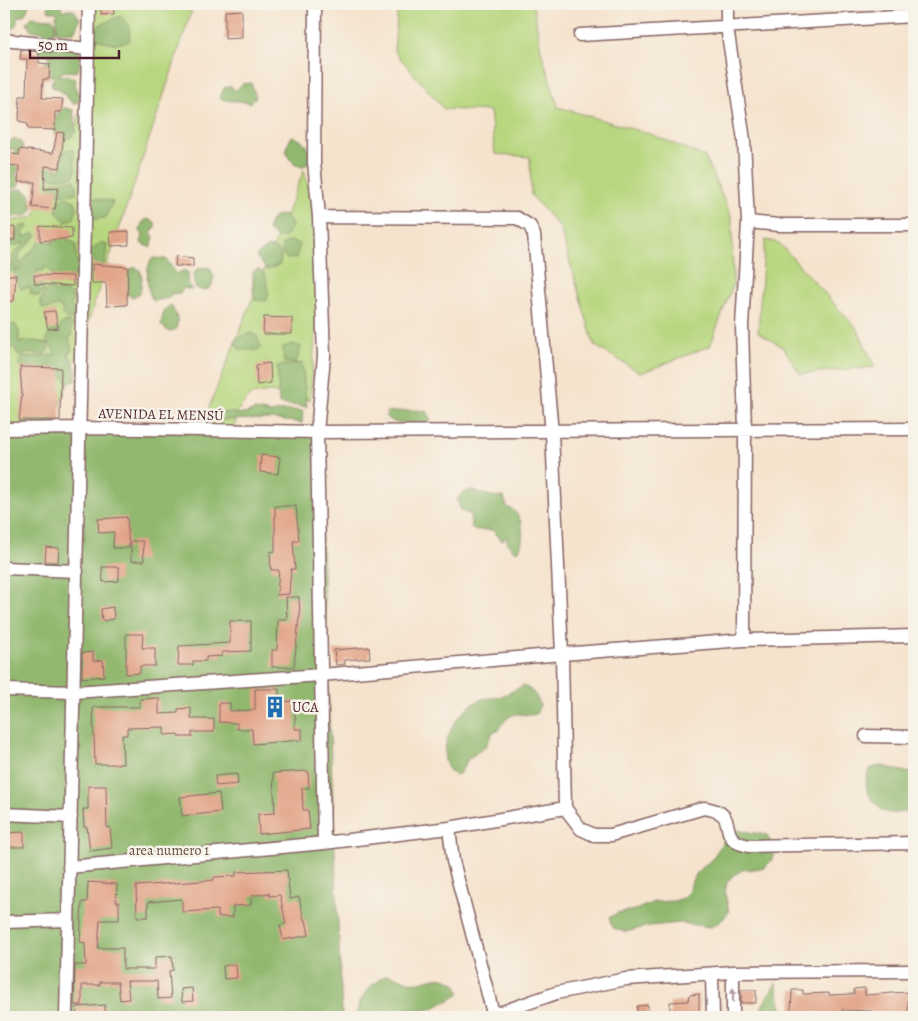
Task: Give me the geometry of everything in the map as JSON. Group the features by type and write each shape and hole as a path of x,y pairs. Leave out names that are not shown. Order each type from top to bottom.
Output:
{"street":[{"path":"66,1017 89,4"},
{"path":"315,4 314,162 319,217 324,356 318,432 324,843"},
{"path":"727,4 727,27 744,140 748,222 742,326 746,430 744,640"},
{"path":"580,35 914,16"},
{"path":"4,40 88,50"},
{"path":"319,217 517,218 530,226 534,235 552,430 562,654 565,808 581,829 594,835 611,835 704,808 718,810 725,816 730,835 737,842 749,846 914,843"},
{"path":"748,222 779,225 914,225"},
{"name":"AVENIDA EL MENSÚ","path":"4,429 80,428 318,432 914,429"},
{"path":"4,568 77,571"},
{"path":"4,690 74,692 322,675 744,640 914,636"},
{"path":"866,736 914,737"},
{"path":"69,867 324,843 449,828 565,808"},
{"path":"4,814 70,818"},
{"path":"449,828 453,861 492,1016 556,993 626,979 733,972 914,972"},
{"path":"4,922 68,920"},
{"path":"732,1017 733,972"},
{"path":"712,974 713,1017"}],"green space":[{"path":"4,4 29,4 23,16 18,16 16,26 12,30 4,26"},
{"path":"48,4 61,4 61,10 74,10 80,19 74,32 57,33 56,15 58,13 48,10"},
{"path":"92,4 194,4 53,428 200,430 304,170 321,234 318,303 310,400 271,392 250,395 238,410 227,460 4,1017 4,222 35,217 38,203 36,173 77,124 82,103"},
{"path":"398,4 533,4 541,50 558,107 653,135 705,157 732,218 733,285 710,346 641,373 594,345 560,228 531,195 530,157 495,154 490,111 444,109 394,51"},
{"path":"120,16 129,27 129,41 111,43 93,37 93,28"},
{"path":"32,17 51,18 55,21 55,31 48,35 31,30 27,22"},
{"path":"76,44 80,58 77,72 65,71 58,75 75,78 76,90 81,96 73,104 59,89 52,87 52,80 56,76 48,76 45,62 49,60 50,55 42,54 38,48"},
{"path":"251,83 256,97 250,103 220,98 224,88 231,86 235,91 242,84"},
{"path":"60,109 73,110 76,132 70,138 63,138 55,134 53,123"},
{"path":"292,136 307,146 309,153 308,164 301,167 292,161 287,154 287,146"},
{"path":"15,139 20,141 23,146 22,172 17,171 15,175 21,179 18,186 4,193 4,162 12,158 16,148 4,152 4,144"},
{"path":"68,149 74,151 74,176 69,178 50,178 46,169 50,165 55,165 58,171 62,168 58,162 59,156"},
{"path":"74,179 77,185 76,193 72,194 64,195 56,192 47,184 67,181"},
{"path":"17,189 24,190 30,194 32,211 26,216 4,219 4,196"},
{"path":"90,197 113,202 105,218 95,219 89,216"},
{"path":"60,198 68,198 75,201 77,208 74,218 66,222 56,212"},
{"path":"285,215 292,226 285,237 278,238 268,230 270,221 276,216"},
{"path":"147,219 155,222 155,228 151,232 154,237 151,247 141,243 143,235 140,231 142,223"},
{"path":"27,225 28,228 23,233 25,237 34,233 37,235 20,253 19,265 15,271 4,273 4,269 13,265 13,255 25,242 14,246 4,243 4,238 12,242 20,227"},
{"path":"63,236 76,244 76,257 80,268 77,275 56,278 45,266 43,271 37,271 37,279 44,289 39,297 31,294 30,287 21,289 14,278 15,271 22,266 21,263 43,238 52,244 55,237"},
{"path":"766,240 779,243 858,330 875,367 800,374 783,347 758,332"},
{"path":"289,241 300,244 296,258 287,259 283,255 281,246"},
{"path":"102,242 107,245 104,268 98,267 89,252"},
{"path":"268,247 276,249 281,255 280,264 267,270 256,256"},
{"path":"153,258 166,259 177,274 184,270 189,273 187,279 192,290 183,288 180,294 173,293 169,298 153,301 149,291 147,273"},
{"path":"135,267 140,270 142,278 140,294 133,297 124,293 125,273"},
{"path":"203,267 210,268 214,277 211,287 204,291 196,288 194,283 194,274 197,269"},
{"path":"258,269 266,277 269,294 266,301 255,301 253,272"},
{"path":"51,288 56,292 65,291 73,297 71,306 76,310 77,314 72,320 65,318 62,314 63,309 57,306 47,309 42,308 40,301 44,292"},
{"path":"171,305 178,320 176,329 169,332 161,325 164,310"},
{"path":"69,322 73,325 71,328 72,336 69,338 72,350 68,353 76,369 76,381 67,383 58,370 31,370 18,364 21,357 41,357 56,354 46,339 51,331 59,329 62,323"},
{"path":"15,324 19,331 19,343 34,341 48,344 48,350 44,355 28,353 19,356 15,347 8,349 4,346 4,342 9,339 7,332 9,326"},
{"path":"251,333 257,336 261,348 257,350 240,350 235,342 238,338"},
{"path":"293,344 301,347 296,363 284,362 283,347"},
{"path":"302,363 307,407 279,404 277,366"},
{"path":"255,410 270,413 288,410 303,411 302,423 271,419 218,420 219,412 245,414"},
{"path":"417,410 427,412 431,421 425,425 394,422 386,417 387,412"},
{"name":"area numero 1","path":"4,428 317,432 342,1017 4,1017"},
{"path":"472,490 490,496 504,497 507,507 517,514 522,525 522,538 519,550 515,552 508,544 506,536 502,541 493,530 476,530 471,527 470,513 465,513 461,510 457,500 463,493"},
{"path":"523,686 532,691 539,702 540,705 536,714 516,714 509,717 498,731 493,732 485,747 468,759 460,773 456,775 450,771 445,759 446,744 451,730 459,717 480,700 496,698"},
{"path":"882,766 914,774 914,810 894,813 886,812 881,810 872,799 866,786 868,772 871,768"},
{"path":"736,830 767,835 775,851 771,861 764,868 742,870 727,882 725,893 729,912 721,921 711,927 680,923 649,926 625,932 613,928 609,918 617,913 635,910 654,902 674,901 683,898 689,891 697,873 711,861 727,835"},
{"path":"387,975 410,982 421,982 436,978 447,979 456,984 459,995 431,1009 420,1011 405,1010 393,1017 357,1017 359,1004 366,992"},
{"path":"776,983 783,1013 786,1017 765,1017 761,1008"}],"building":[{"path":"113,4 114,14 101,15 101,5"},
{"path":"242,10 242,38 225,39 225,11"},
{"path":"21,50 39,52 39,63 50,64 49,79 43,79 42,98 63,99 61,112 55,112 55,130 28,129 27,123 19,121 20,96 26,96 27,59 20,59"},
{"path":"57,132 64,133 60,168 45,166 44,189 58,188 55,209 32,207 35,182 18,182 19,166 4,165 4,152 19,155 20,149 53,153"},
{"path":"40,226 72,228 72,238 40,241"},
{"path":"15,227 15,240 4,240 4,228"},
{"path":"129,231 129,245 111,246 110,232"},
{"path":"176,256 193,258 193,267 175,266"},
{"path":"92,264 128,267 127,305 107,306 106,283 92,283"},
{"path":"4,275 16,275 14,301 4,302"},
{"path":"34,275 73,276 73,286 35,284"},
{"path":"55,311 58,328 48,329 44,312"},
{"path":"264,317 292,318 292,334 263,334"},
{"path":"270,363 271,383 257,385 256,365"},
{"path":"20,367 61,368 60,420 19,420 22,394"},
{"path":"261,455 280,457 278,474 260,472"},
{"path":"275,506 296,506 299,541 293,541 295,569 291,569 289,594 277,595 279,570 271,570 270,552 275,551"},
{"path":"127,517 129,548 113,548 114,532 99,533 98,519"},
{"path":"131,541 143,541 144,561 131,561"},
{"path":"46,547 59,548 58,562 45,562"},
{"path":"102,567 119,567 119,581 103,582"},
{"path":"286,597 299,597 300,618 294,667 272,667 272,650 277,650 278,620 287,620"},
{"path":"113,607 114,619 102,621 101,609"},
{"path":"230,621 251,621 251,651 222,652 222,656 206,657 206,661 193,661 193,665 178,665 179,646 230,643"},
{"path":"126,634 143,634 142,648 155,648 155,666 140,666 140,673 126,674"},
{"path":"369,647 370,658 345,660 345,664 336,665 334,650"},
{"path":"93,652 93,661 103,660 104,676 82,678 82,653"},
{"path":"255,689 279,689 279,702 295,701 295,729 302,729 302,740 253,744 252,729 237,729 237,723 219,722 219,703 230,703 230,711 255,710"},
{"path":"159,698 159,714 178,713 178,709 191,708 191,719 214,719 214,732 192,732 192,737 179,737 178,734 164,735 164,727 127,728 127,735 122,735 123,764 95,764 93,707 140,707 140,699"},
{"path":"308,771 309,788 302,788 303,810 308,810 310,829 259,834 258,814 275,813 273,773"},
{"path":"237,774 238,784 216,786 215,776"},
{"path":"88,786 106,786 107,828 110,827 112,848 90,851 87,827 84,827 83,809 88,809"},
{"path":"219,793 221,812 182,816 180,797"},
{"path":"24,832 24,847 4,847 4,833"},
{"path":"287,870 290,899 299,897 309,935 283,940 280,925 286,924 280,895 269,896 269,893 251,896 251,905 233,906 233,917 218,917 218,910 182,912 182,899 148,902 148,917 137,917 136,886 214,880 214,877 236,876 236,872"},
{"path":"88,882 117,884 116,902 119,902 119,920 100,920 98,948 123,948 123,969 155,969 155,957 172,956 173,970 169,971 171,998 158,999 157,981 127,981 129,999 120,1000 118,982 100,982 100,985 82,985 82,1005 74,1005 75,965 86,965 85,943 80,942 82,902 87,902"},
{"path":"236,964 237,978 224,979 223,966"},
{"path":"192,988 193,1001 182,1002 181,989"},
{"path":"865,988 865,995 908,992 908,1015 883,1014 883,1017 872,1016 872,1011 842,1010 842,1017 830,1017 831,1015 817,1015 817,1013 791,1012 792,990 803,990 803,994 829,993 829,995 854,994 854,989"},
{"path":"741,990 756,990 756,1003 741,1003"},
{"path":"699,994 699,1017 670,1017 670,1002 688,1001 689,995"},
{"path":"105,1005 105,1017 77,1017 76,1007"},
{"path":"648,1005 648,1017 637,1017 637,1006"}],"place":[{"name":"UCA","path":"275,707"}]}
